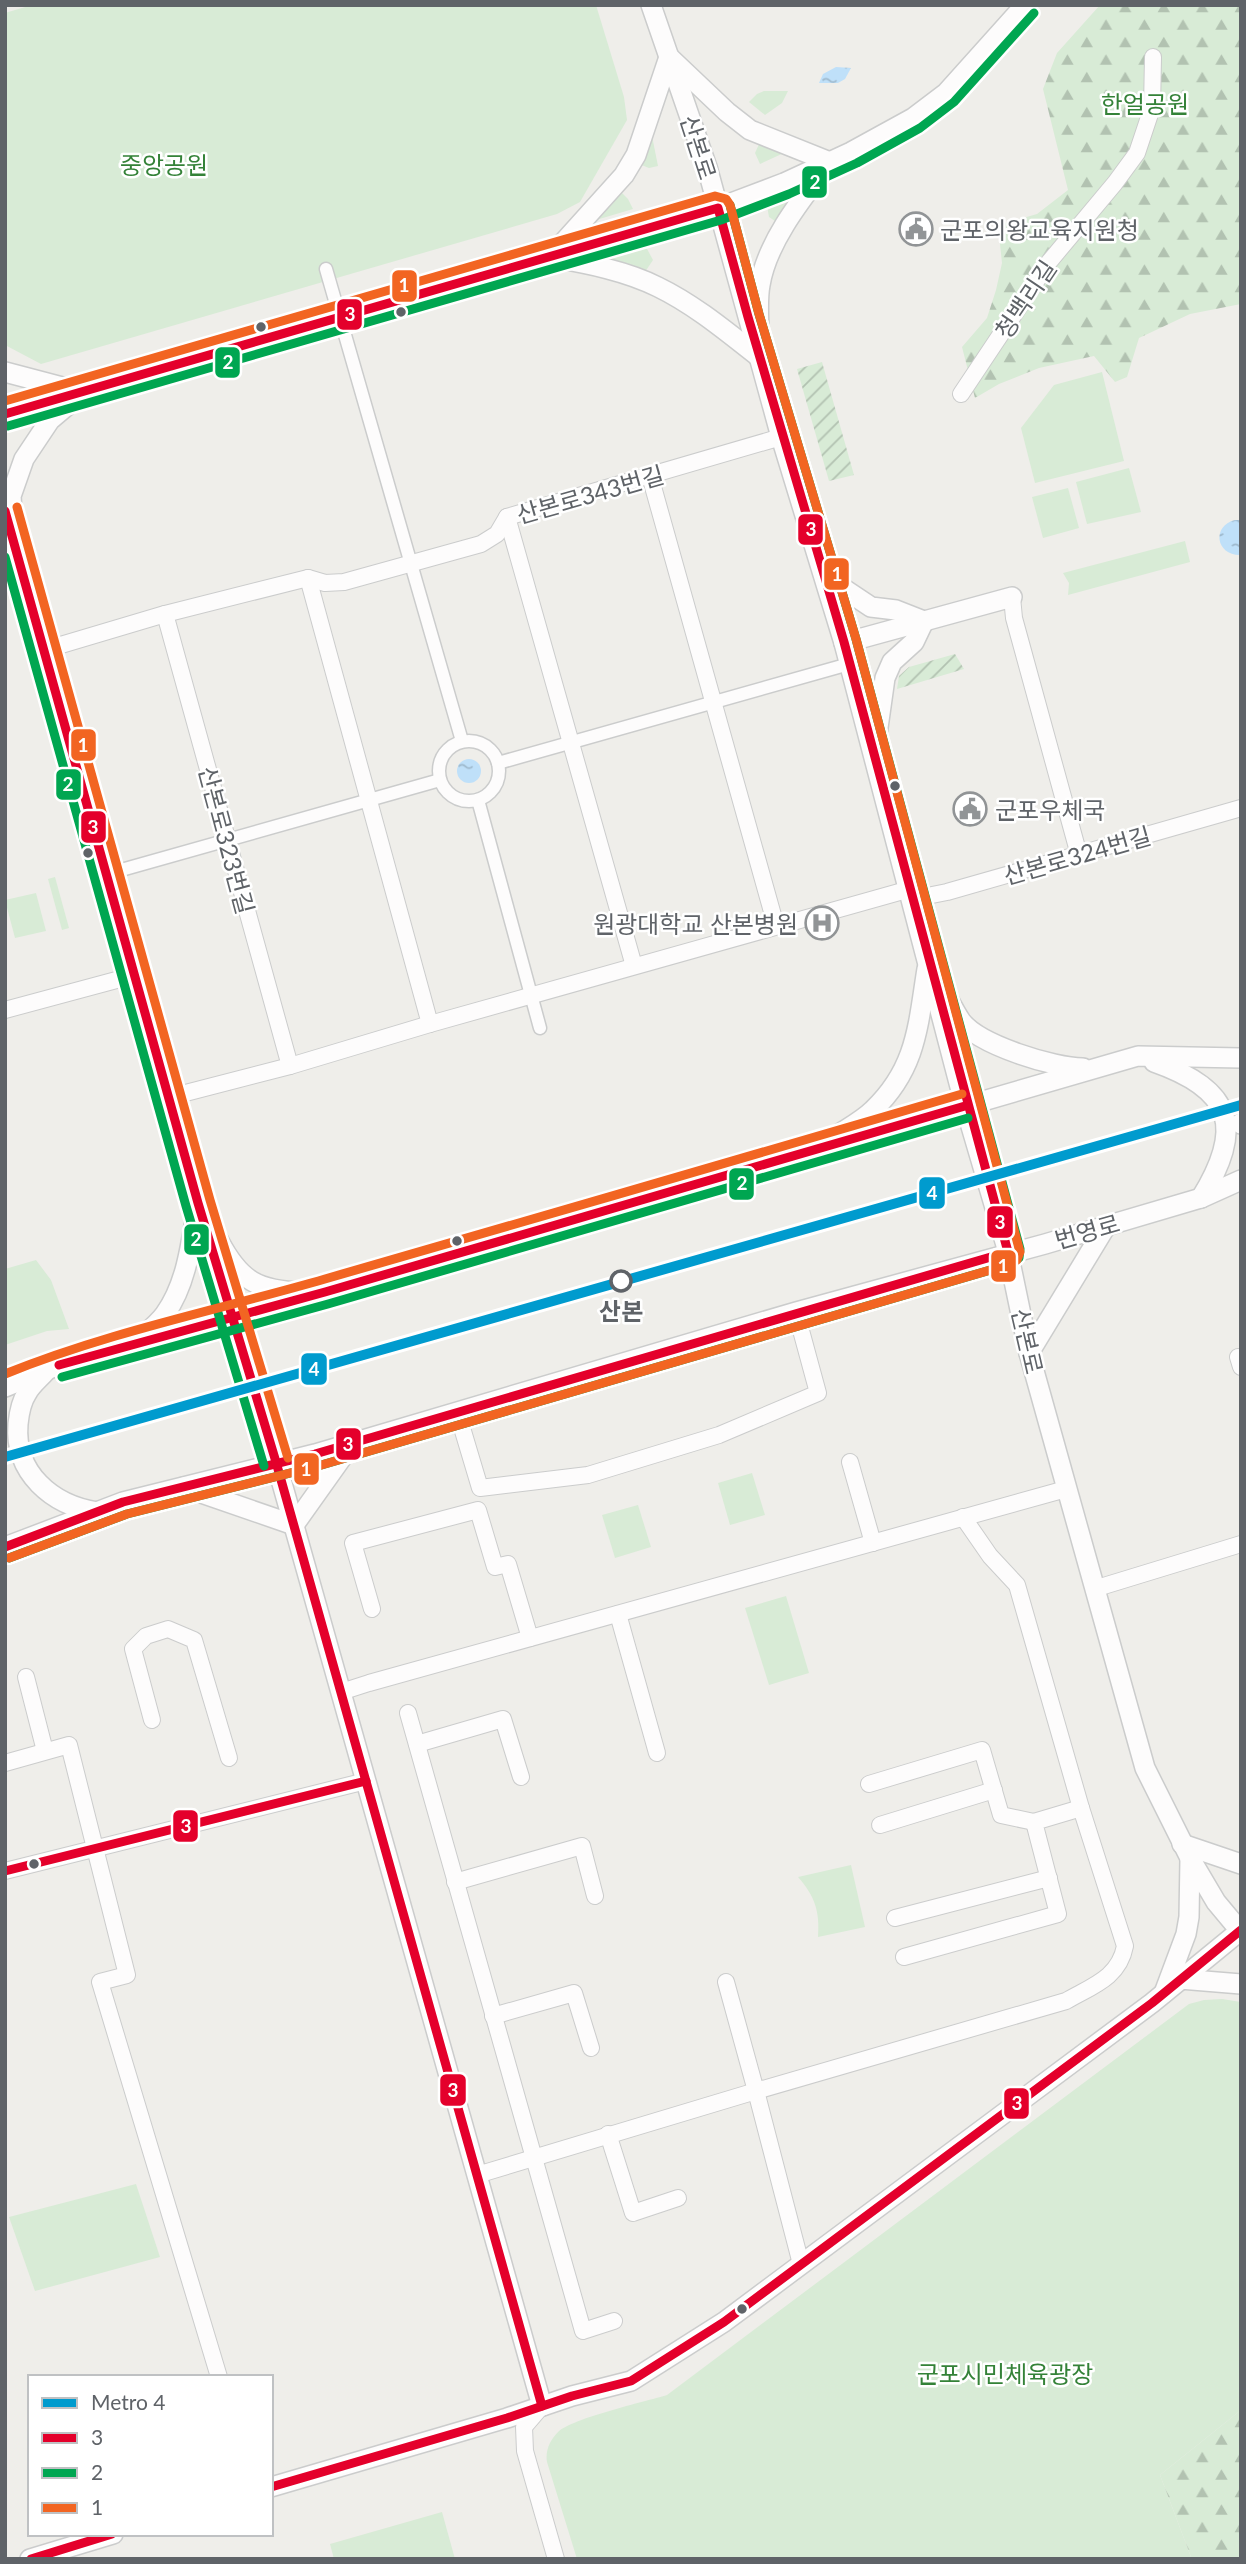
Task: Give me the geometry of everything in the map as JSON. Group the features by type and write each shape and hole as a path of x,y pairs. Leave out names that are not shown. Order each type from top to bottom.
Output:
{"street":[{"name":"산본로","path":"651,5 707,167 781,437 844,643 965,1106 1008,1252 1029,1353 1066,1489 1097,1588 1145,1768 1186,1851 1216,1902 1240,1931"},
{"path":"5,414 718,208 784,183 830,162 933,105 1025,5"},
{"path":"550,257 605,198 636,155 669,57 750,130 830,162"},
{"name":"청백리길","path":"961,394 1049,262 1137,153 1152,108 1153,57"},
{"path":"759,357 760,285 768,262 785,223 830,162"},
{"path":"550,257 606,268 657,286 710,318 759,357"},
{"path":"326,269 462,741"},
{"path":"5,372 82,393"},
{"path":"10,539 11,496 24,459 50,420 82,393"},
{"name":"산본로343번길","path":"44,650 165,614 308,578 325,583 344,582 412,564 481,544 497,534 507,517 781,437"},
{"path":"650,476 776,926"},
{"path":"5,510 10,539 44,650 198,1203 276,1462 542,2406"},
{"path":"507,517 634,966"},
{"path":"819,562 844,589 872,607 895,611 924,621"},
{"path":"308,578 430,1024"},
{"path":"844,643 1012,597 1014,618 1079,855"},
{"name":"산본로323번길","path":"165,614 289,1066"},
{"path":"874,757 885,678 892,662 914,642 924,621"},
{"path":"498,763 849,664"},
{"path":"462,741 484,744 498,763 495,786 478,800 458,800 444,788 438,772 442,756 453,745 462,741"},
{"path":"107,874 440,780"},
{"path":"478,800 540,1028"},
{"name":"산본로324번길","path":"911,894 947,892 1241,808"},
{"path":"170,1097 289,1066 776,926 911,894"},
{"path":"928,961 962,1023 983,1037 1039,1061 1068,1068 1096,1068"},
{"path":"820,1147 872,1111 897,1083 915,1045 928,961"},
{"path":"5,1010 135,975"},
{"path":"1138,1056 1180,1071 1212,1093 1226,1116 1226,1146 1218,1171 1201,1198"},
{"path":"5,1387 48,1369 136,1342 325,1292 1138,1056 1241,1059"},
{"name":"번영로","path":"5,1547 97,1512 353,1442 796,1312 1106,1226 1201,1198 1241,1181"},
{"path":"198,1203 227,1257 246,1279 275,1291 325,1292"},
{"path":"136,1342 164,1315 179,1290 198,1203"},
{"path":"1029,1353 1106,1226"},
{"path":"457,1411 480,1488 588,1475 614,1468 719,1435 818,1392 796,1312"},
{"path":"48,1369 26,1394 19,1412 19,1450 29,1473 44,1490 57,1500 78,1509 97,1512"},
{"path":"294,1525 353,1442"},
{"path":"850,1462 873,1542"},
{"path":"184,1487 294,1525"},
{"path":"341,1692 1066,1489"},
{"path":"372,1609 353,1543 478,1510 495,1567 508,1564 530,1638"},
{"path":"477,2175 608,2134 1066,2001 1111,1974 1122,1960 1125,1946 1081,1808 1017,1584 990,1556 963,1517"},
{"path":"1097,1588 1241,1544"},
{"path":"618,1614 657,1753"},
{"path":"152,1720 133,1649 146,1636 168,1629 194,1640 229,1759"},
{"path":"26,1676 45,1751"},
{"path":"408,1713 583,2331 614,2321"},
{"path":"417,1744 503,1719 521,1777"},
{"path":"5,1763 69,1745 127,1975 100,1982 218,2375"},
{"path":"869,1784 982,1750 1001,1815 1034,1822 1081,1808"},
{"path":"5,1871 366,1782"},
{"path":"880,1825 993,1790"},
{"path":"904,1956 1058,1914 1034,1822"},
{"path":"455,1882 582,1846 595,1896"},
{"path":"1164,1993 1186,1934 1189,1917 1186,1851 1241,1864"},
{"path":"895,1918 1049,1878"},
{"path":"273,2486 631,2381 724,2322 1164,1993 1240,1931"},
{"path":"1180,1979 1241,1984"},
{"path":"726,1982 801,2264"},
{"path":"493,2016 574,1993 591,2048"},
{"path":"608,2134 632,2213 678,2198"},
{"path":"542,2406 524,2427 525,2451 556,2559"},
{"path":"30,2559 106,2536"}],"green space":[{"name":"중앙공원","path":"32,5 596,5 624,97 627,120 580,202 557,214 41,364 5,345 5,13"},
{"name":"한얼공원","path":"1100,5 1241,5 1241,304 1190,314 1139,338 1127,377 1115,382 1094,356 1039,368 999,384 975,398 962,347 987,318 996,290 1002,263 998,225 1037,214 1068,190 1043,89 1057,53"},
{"path":"764,91 788,91 782,103 765,115 749,102"},
{"path":"651,131 658,166 649,168 639,164"},
{"path":"760,142 786,152 760,164 755,153"},
{"path":"621,192 633,209 596,220"},
{"path":"797,193 778,223 769,217 767,206"},
{"path":"646,247 653,260 645,272 603,258"},
{"path":"822,362 854,475 829,481 797,369"},
{"path":"1102,372 1124,461 1035,483 1021,428 1054,385"},
{"path":"1129,468 1141,512 1087,524 1076,482"},
{"path":"1068,488 1079,528 1043,538 1032,497"},
{"path":"1185,541 1190,562 1068,595 1069,583 1063,573"},
{"path":"955,654 964,669 897,689 899,676 909,667"},
{"path":"55,877 69,928 62,930 48,879"},
{"path":"36,893 46,931 15,938 5,900"},
{"path":"36,1260 51,1280 69,1329 47,1331 5,1345 5,1269"},
{"path":"752,1473 765,1515 730,1525 718,1483"},
{"path":"638,1505 651,1547 615,1558 602,1515"},
{"path":"786,1596 809,1673 769,1685 745,1608"},
{"path":"851,1865 865,1927 818,1937 815,1905 809,1891 798,1877"},
{"name":"군포시민체육광장","path":"1222,1999 1241,2002 1241,2410 1160,2475 1191,2557 577,2559 547,2462 549,2446 558,2432 578,2421 667,2395 1189,2004"},
{"path":"136,2184 160,2257 35,2291 9,2217"},
{"path":"1241,2410 1241,2559 1189,2559 1191,2557 1160,2475"},
{"path":"442,2512 455,2559 334,2559 330,2544"}],"water":[{"path":"836,67 851,68 845,79 838,83 819,83 823,74"},
{"path":"1235,520 1241,520 1241,555 1226,551 1220,540 1222,528"},
{"path":"469,759 480,766 481,771 474,782 469,783 458,776 457,771 464,760"}],"metro line":[{"name":"4","path":"5,1457 1241,1105"}],"transit line":[{"name":"2","path":"8,426 721,220 789,194 857,163 920,128 954,102 1034,13"},
{"name":"1","path":"5,401 715,196 726,199 730,205 759,314 856,639 1020,1252 1017,1260 1011,1264 318,1466 127,1514 9,1558"},
{"name":"2","path":"9,1558 127,1514 318,1466 1011,1264 1019,1258 1020,1249 856,639 759,314 730,205"},
{"name":"3","path":"5,414 718,208 844,642 1008,1252 315,1454 123,1502 5,1547"},
{"name":"1","path":"17,507 210,1200 288,1458"},
{"name":"3","path":"5,511 198,1203 276,1462 542,2406"},
{"name":"2","path":"5,557 186,1206 264,1466"},
{"name":"1","path":"5,1374 123,1334 325,1279 962,1094"},
{"name":"3","path":"59,1365 325,1292 965,1106"},
{"name":"2","path":"62,1377 328,1304 968,1118"},
{"name":"3","path":"5,1871 366,1781"},
{"name":"3","path":"273,2486 507,2418 572,2396 631,2381 724,2322 1152,2003 1241,1930"},
{"name":"3","path":"31,2559 106,2536"}],"place":[{"name":"군포의왕교육지원청","path":"916,229"},
{"name":"군포우체국","path":"970,809"},
{"name":"원광대학교 산본병원","path":"822,923"},
{"name":"산본","path":"621,1281"}]}
